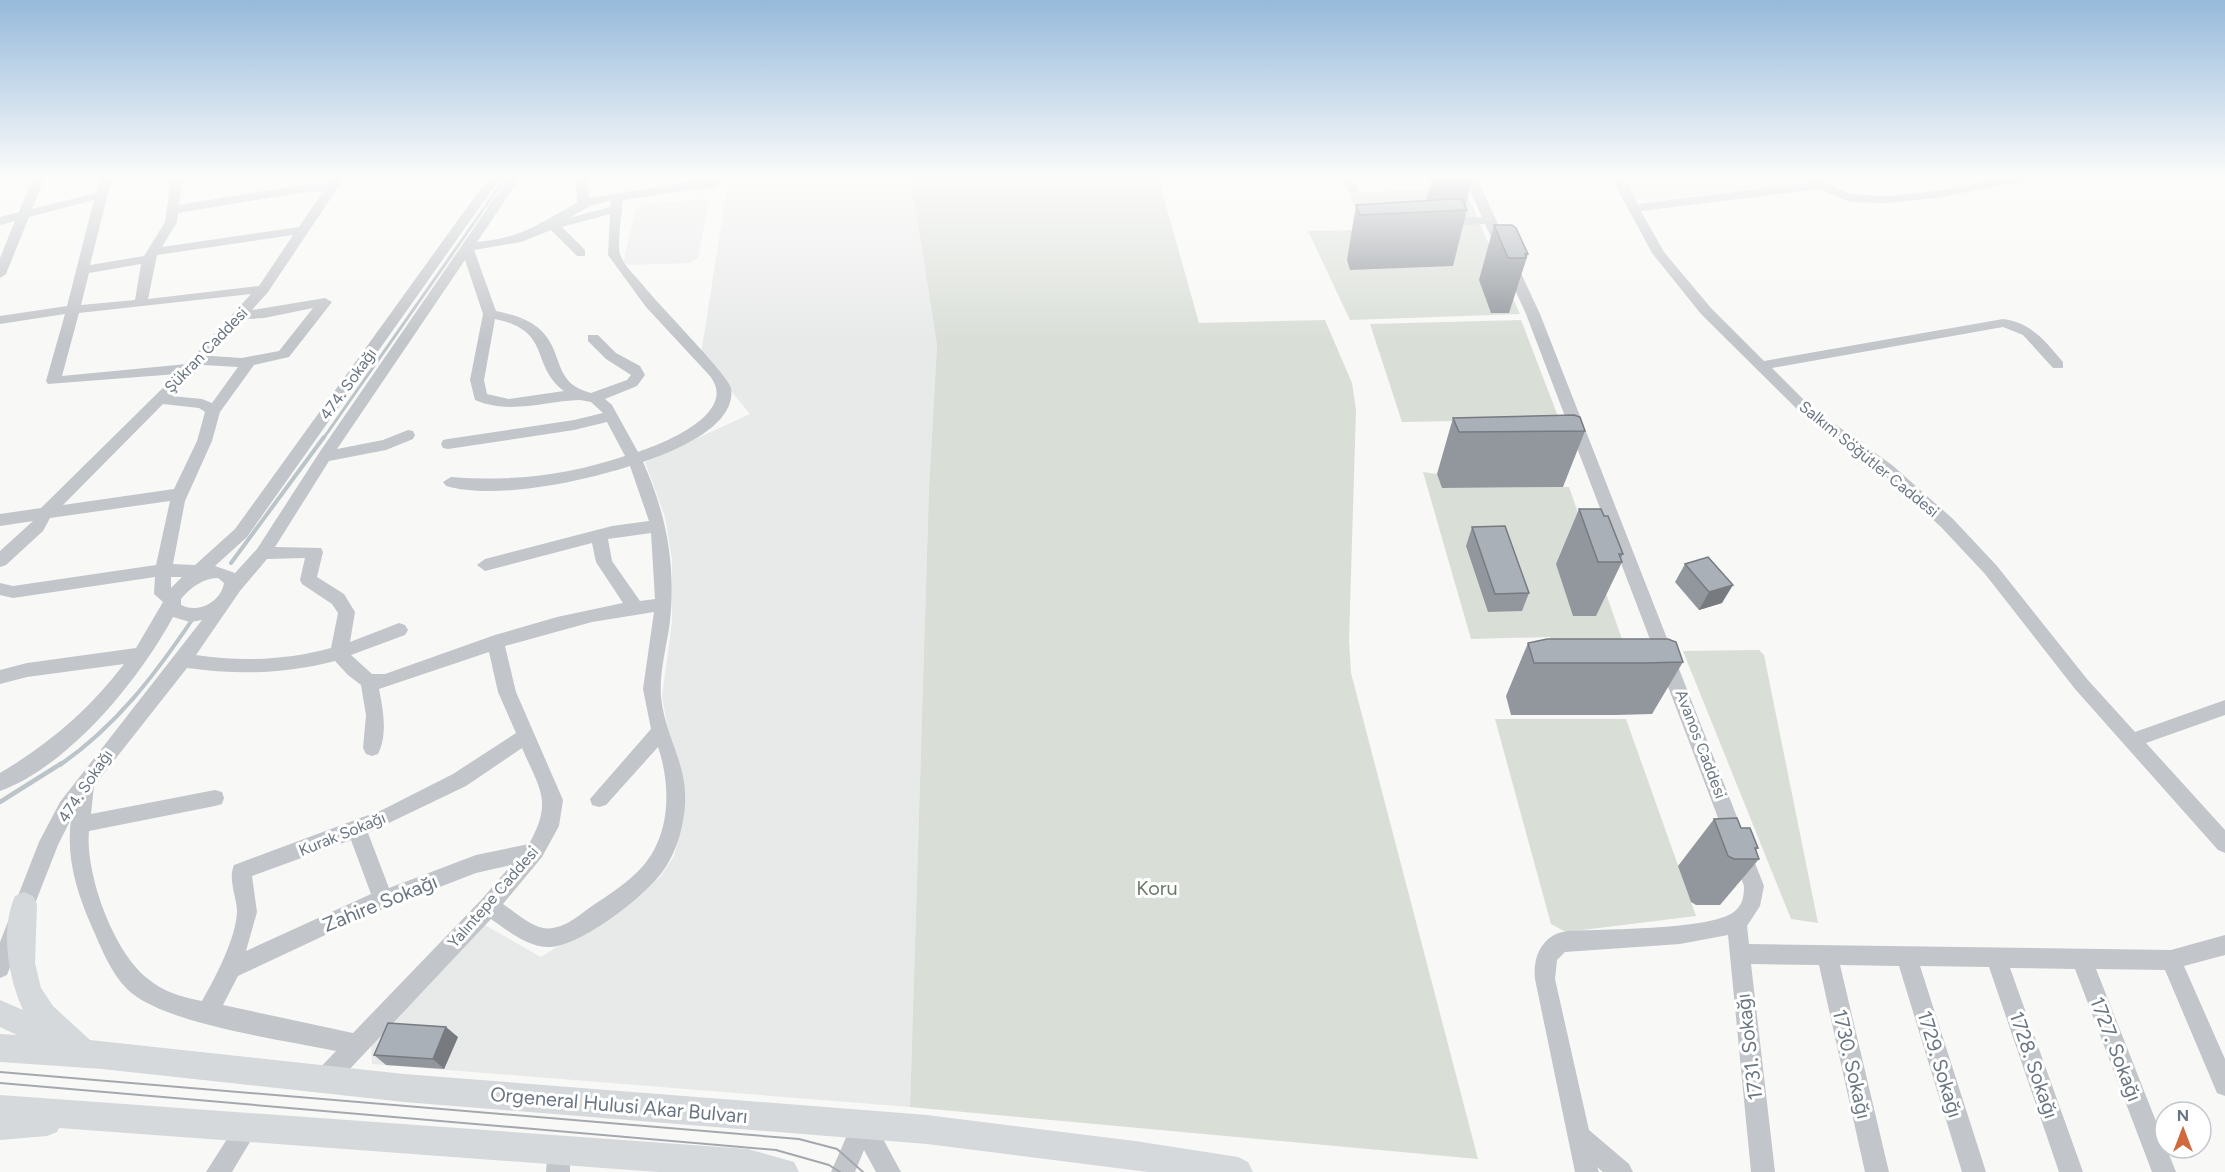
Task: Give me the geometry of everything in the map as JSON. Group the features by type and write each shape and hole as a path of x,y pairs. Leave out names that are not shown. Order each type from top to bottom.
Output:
{"main road":[{"path":"24,904 20,949 26,986 42,1015 81,1051"},
{"path":"0,1013 81,1051"},
{"name":"Orgeneral Hulusi Akar Bulvarı","path":"0,1048 81,1051 323,1081 983,1135 1238,1172"},
{"path":"0,1109 249,1125 487,1146 559,1160 754,1168 784,1172"},
{"path":"0,1126 110,1116"}],"street":[{"path":"0,274 18,232"},
{"path":"92,232 52,381 196,364 249,362 284,354 325,302 264,314 242,315"},
{"path":"141,303 150,256 167,232"},
{"path":"82,270 294,232"},
{"name":"Şükran Caddesi","path":"160,399 242,315 263,290 303,232"},
{"name":"474. Sokağı","path":"172,600 241,533 456,232"},
{"name":"474. Sokağı","path":"0,969 49,842 67,808 263,553 324,457 477,232"},
{"path":"537,232 502,243 467,247 490,314 477,380 480,397 496,404 587,397 632,383 638,375 635,369 611,356 593,338"},
{"path":"559,232 581,254"},
{"path":"451,482 497,484 544,481 582,474 634,459 680,440 710,422 721,407 724,389 721,381 668,323 614,255 615,232"},
{"name":"Avanos Caddesi","path":"1496,232 1533,314 1752,877 1752,903 1737,922"},
{"name":"Salkım Söğütler Caddesi","path":"1647,232 1667,266 1760,366 1806,410 1887,469 1947,523 1991,570 2081,684 2225,844"},
{"path":"0,320 73,309 97,309 263,290"},
{"path":"489,906 537,938 554,938 582,926 648,875 664,851 676,801 676,778 655,712 652,687 663,604 664,571 659,526 651,496 604,404 567,387 555,374 546,346 533,331 511,318 490,314"},
{"path":"1760,366 2003,323 2017,325 2028,331 2058,365"},
{"path":"0,589 13,592 162,570 199,575 228,575 231,592 217,606 195,615 177,612 172,600 162,594 162,570 180,494 206,440 213,410 222,402 249,362"},
{"path":"0,545 46,513 160,399"},
{"name":"Şükran Caddesi","path":"160,399 202,404 213,410"},
{"path":"448,444 574,425 611,416"},
{"path":"324,457 386,445 408,435"},
{"path":"0,520 180,494"},
{"path":"0,561 37,526 46,513"},
{"path":"485,565 599,535 659,526"},
{"path":"599,535 604,562 635,607"},
{"path":"263,553 315,552 308,580 342,602 347,612 339,653"},
{"path":"0,783 61,743 98,706 139,655 172,600"},
{"path":"369,682 386,681 495,642 635,607 663,604"},
{"path":"183,660 254,667 293,663 339,653 399,630"},
{"name":"Yalıntepe Caddesi","path":"323,1081 489,906 535,851 549,826 555,805 507,692 495,642"},
{"path":"339,653 369,682 375,716 372,748"},
{"path":"2,676 27,670 139,655"},
{"path":"2131,741 2225,707"},
{"path":"599,799 661,731"},
{"name":"Kurak Sokağı","path":"231,969 247,912 241,871 357,829 443,790 486,765 525,736"},
{"path":"85,783 78,849 82,875 124,970 156,997 181,1007 357,1045"},
{"path":"81,824 215,798"},
{"path":"357,829 383,899"},
{"name":"Zahire Sokağı","path":"231,969 383,899 476,864 535,851"},
{"path":"1587,1172 1545,979 1545,961 1552,949 1562,942 1706,931 1737,922"},
{"name":"1731. Sokağı","path":"1737,922 1738,954 1763,1172"},
{"path":"1738,954 2171,960 2225,945"},
{"name":"1730. Sokağı","path":"1827,956 1877,1172"},
{"name":"1729. Sokağı","path":"1907,957 1974,1172"},
{"name":"1728. Sokağı","path":"1996,958 2071,1172"},
{"name":"1727. Sokağı","path":"2082,959 2164,1172"},
{"path":"2171,960 2225,1085"},
{"path":"207,1013 231,969"},
{"path":"218,1172 249,1125"},
{"path":"843,1172 862,1125"},
{"path":"862,1125 889,1172"},
{"path":"1579,1136 1621,1172"}],"shaded area":[{"path":"630,232 703,232 698,258 690,263 630,265 623,262"},
{"path":"720,232 919,232 937,345 929,487 910,1107 372,1064 371,1046 483,924 541,957 641,894 661,876 674,856 683,821 685,796 671,748 662,696 672,622 672,559 665,517 645,462 750,414 701,354"}],"green space":[{"name":"Koru","path":"919,232 1173,232 1199,323 1325,320 1352,383 1356,410 1349,640 1351,673 1478,1159 910,1107 929,487 937,345"},
{"path":"1308,232 1483,232 1520,314 1350,320"},
{"path":"1521,320 1559,419 1402,422 1370,324"},
{"path":"1423,472 1437,474 1443,488 1569,487 1631,665 1560,666 1550,637 1471,639"},
{"path":"1759,650 1764,655 1818,923 1791,919 1683,651"},
{"path":"1495,719 1626,719 1696,916 1566,932 1551,924"}],"building":[{"path":"1497,232 1518,232 1528,254 1525,254 1526,258 1508,258"},
{"path":"1574,415 1580,417 1585,431 1459,432 1453,418"},
{"path":"1579,509 1601,509 1604,516 1608,516 1623,554 1619,554 1622,562 1598,562"},
{"path":"1505,526 1529,593 1495,594 1472,527"},
{"path":"1708,557 1733,585 1709,592 1685,564"},
{"path":"1547,639 1668,639 1676,642 1683,662 1534,663 1528,643"},
{"path":"1737,818 1741,828 1750,828 1758,848 1755,848 1759,859 1734,859 1728,856 1714,819"},
{"path":"388,1023 446,1027 433,1059 374,1055"}],"waterway":[{"path":"323,439 468,232"},
{"path":"231,563 324,437"},
{"path":"60,765 99,734 133,699 192,620"},
{"path":"0,802 62,763"}],"tram line":[{"path":"0,1072 799,1139 837,1149 863,1172"},
{"path":"0,1083 776,1150 829,1165 840,1172"}]}
